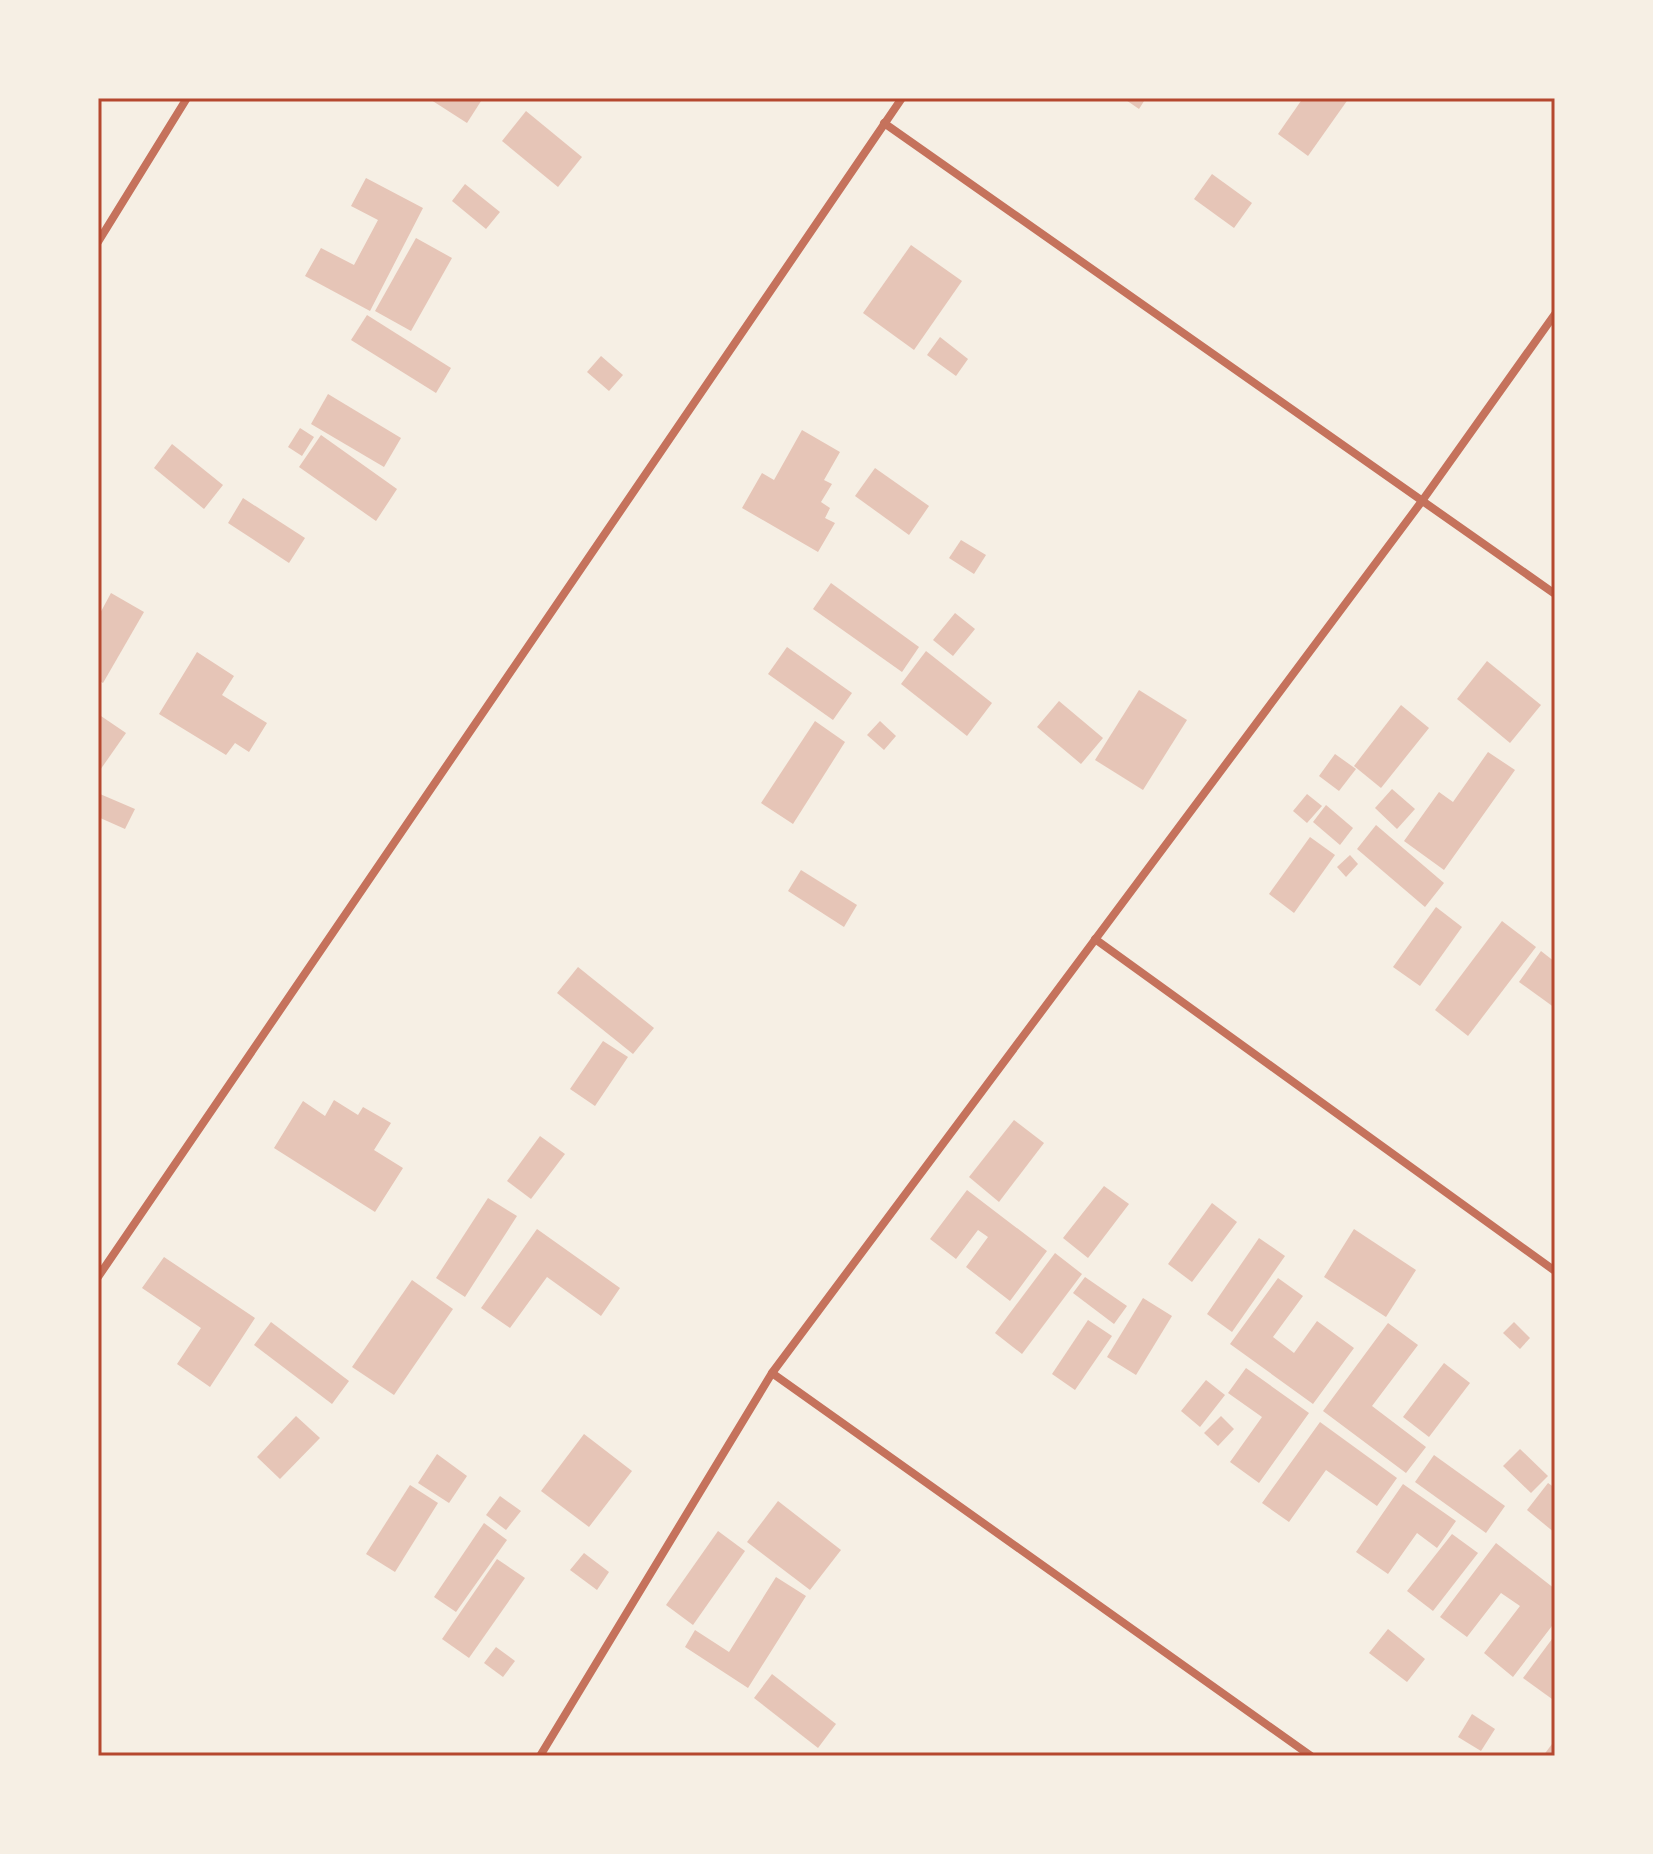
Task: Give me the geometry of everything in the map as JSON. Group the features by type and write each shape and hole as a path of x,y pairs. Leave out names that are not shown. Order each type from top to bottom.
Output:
{"street":[{"path":"98,242 187,98"},
{"path":"98,1277 902,98"},
{"path":"884,123 1555,594"},
{"path":"540,1756 772,1373 1422,501 1555,314"},
{"path":"1095,939 1555,1271"},
{"path":"772,1373 1311,1756"}],"building":[{"path":"428,98 483,98 467,123"},
{"path":"1123,98 1146,98 1139,109"},
{"path":"1303,98 1349,98 1308,156 1278,134"},
{"path":"526,111 582,157 558,187 502,141"},
{"path":"1212,174 1252,203 1234,228 1194,199"},
{"path":"366,178 423,208 370,311 305,276 321,248 354,265 378,220 351,206"},
{"path":"465,184 500,212 486,229 452,201"},
{"path":"416,238 452,258 411,331 375,311"},
{"path":"911,245 962,281 914,350 863,313"},
{"path":"367,315 451,368 436,393 351,340"},
{"path":"940,337 968,359 956,376 927,355"},
{"path":"601,356 623,375 609,391 587,372"},
{"path":"328,394 401,438 384,467 311,424"},
{"path":"300,428 314,437 302,456 288,447"},
{"path":"802,430 840,452 824,480 832,484 821,502 830,508 825,518 835,523 818,552 742,508 762,473 774,480"},
{"path":"321,435 397,489 376,521 299,467"},
{"path":"172,444 223,485 204,509 154,468"},
{"path":"875,468 929,506 909,535 855,496"},
{"path":"243,498 305,538 289,563 228,523"},
{"path":"961,540 986,555 974,574 949,558"},
{"path":"831,583 919,647 902,672 813,609"},
{"path":"111,593 144,612 103,683 98,680 98,617"},
{"path":"955,613 975,629 953,656 933,640"},
{"path":"787,647 852,693 833,720 768,674"},
{"path":"926,651 992,703 967,736 901,684"},
{"path":"197,652 234,676 222,695 267,723 249,752 235,743 226,755 159,714"},
{"path":"1487,661 1541,705 1510,743 1457,699"},
{"path":"1139,690 1187,720 1143,790 1095,760"},
{"path":"1059,701 1103,738 1081,764 1037,727"},
{"path":"1401,705 1429,728 1381,788 1354,766"},
{"path":"98,714 126,733 98,773"},
{"path":"815,721 845,742 793,824 761,803"},
{"path":"880,721 896,736 884,750 867,735"},
{"path":"1488,752 1515,770 1444,870 1404,841 1439,792 1453,802"},
{"path":"1335,754 1356,769 1339,791 1319,776"},
{"path":"1392,789 1415,809 1397,829 1375,808"},
{"path":"100,794 135,809 125,829 98,817"},
{"path":"1307,794 1322,806 1307,823 1293,811"},
{"path":"1326,805 1353,828 1340,845 1313,822"},
{"path":"1376,825 1444,883 1425,907 1357,849"},
{"path":"1310,837 1335,855 1294,913 1269,894"},
{"path":"1350,855 1358,864 1346,877 1337,867"},
{"path":"801,870 857,905 844,927 788,891"},
{"path":"1436,907 1462,927 1420,986 1393,967"},
{"path":"1502,921 1536,947 1468,1036 1435,1010"},
{"path":"1541,951 1555,962 1555,1008 1519,982"},
{"path":"578,967 654,1028 633,1054 557,993"},
{"path":"603,1041 628,1057 595,1106 570,1089"},
{"path":"334,1100 358,1115 363,1107 391,1123 374,1150 403,1168 375,1212 274,1148 303,1101 325,1116"},
{"path":"1014,1120 1044,1143 999,1202 969,1177"},
{"path":"540,1136 565,1154 531,1199 507,1181"},
{"path":"1104,1186 1129,1204 1088,1258 1063,1238"},
{"path":"967,1190 1047,1251 1010,1301 966,1267 988,1237 978,1230 956,1259 930,1239"},
{"path":"488,1198 517,1216 465,1297 436,1278"},
{"path":"1212,1203 1237,1222 1192,1282 1168,1264"},
{"path":"537,1229 620,1288 601,1316 547,1277 510,1328 481,1308"},
{"path":"1354,1229 1416,1270 1386,1317 1324,1277"},
{"path":"1259,1238 1285,1256 1232,1332 1207,1314"},
{"path":"1055,1253 1082,1274 1022,1354 995,1333"},
{"path":"164,1257 255,1318 210,1387 177,1364 201,1328 142,1288"},
{"path":"1085,1277 1127,1306 1114,1324 1073,1293"},
{"path":"1278,1278 1303,1296 1273,1337 1294,1353 1317,1321 1354,1348 1313,1404 1230,1344"},
{"path":"412,1280 453,1309 394,1395 352,1367"},
{"path":"1143,1298 1172,1316 1136,1375 1107,1357"},
{"path":"1088,1320 1112,1336 1075,1390 1052,1374"},
{"path":"271,1322 349,1381 332,1404 254,1345"},
{"path":"1514,1322 1530,1338 1520,1349 1503,1333"},
{"path":"1388,1323 1418,1345 1372,1406 1426,1447 1406,1473 1323,1411"},
{"path":"1444,1363 1470,1383 1429,1437 1403,1417"},
{"path":"1246,1368 1309,1413 1259,1483 1230,1462 1262,1417 1228,1393"},
{"path":"1206,1380 1225,1395 1200,1427 1181,1411"},
{"path":"296,1416 320,1438 280,1479 257,1457"},
{"path":"1221,1416 1234,1429 1218,1446 1204,1433"},
{"path":"1320,1422 1397,1478 1377,1506 1326,1470 1289,1522 1262,1503"},
{"path":"584,1434 632,1471 589,1527 541,1491"},
{"path":"1520,1449 1548,1476 1531,1493 1503,1466"},
{"path":"437,1454 467,1476 449,1503 418,1483"},
{"path":"1434,1455 1505,1506 1486,1533 1415,1482"},
{"path":"1548,1483 1555,1488 1555,1533 1527,1510"},
{"path":"1403,1484 1456,1521 1437,1548 1417,1533 1388,1574 1356,1552"},
{"path":"410,1485 438,1503 395,1572 366,1554"},
{"path":"500,1496 521,1511 506,1530 486,1515"},
{"path":"778,1501 841,1550 810,1590 747,1542"},
{"path":"484,1523 507,1540 456,1612 434,1597"},
{"path":"718,1531 745,1551 693,1625 666,1605"},
{"path":"1452,1534 1478,1553 1433,1611 1407,1591"},
{"path":"1496,1543 1555,1589 1555,1622 1513,1677 1484,1653 1520,1606 1501,1593 1467,1637 1440,1617"},
{"path":"584,1553 609,1572 597,1590 570,1570"},
{"path":"497,1559 525,1578 469,1658 442,1639"},
{"path":"776,1577 806,1596 748,1688 685,1647 695,1630 729,1652"},
{"path":"1388,1629 1425,1659 1407,1682 1369,1653"},
{"path":"1555,1635 1555,1695 1552,1699 1523,1678"},
{"path":"496,1647 515,1661 503,1677 484,1663"},
{"path":"772,1674 836,1724 818,1748 754,1698"},
{"path":"1472,1714 1495,1729 1481,1751 1458,1737"},
{"path":"1555,1740 1555,1756 1543,1756"}]}
